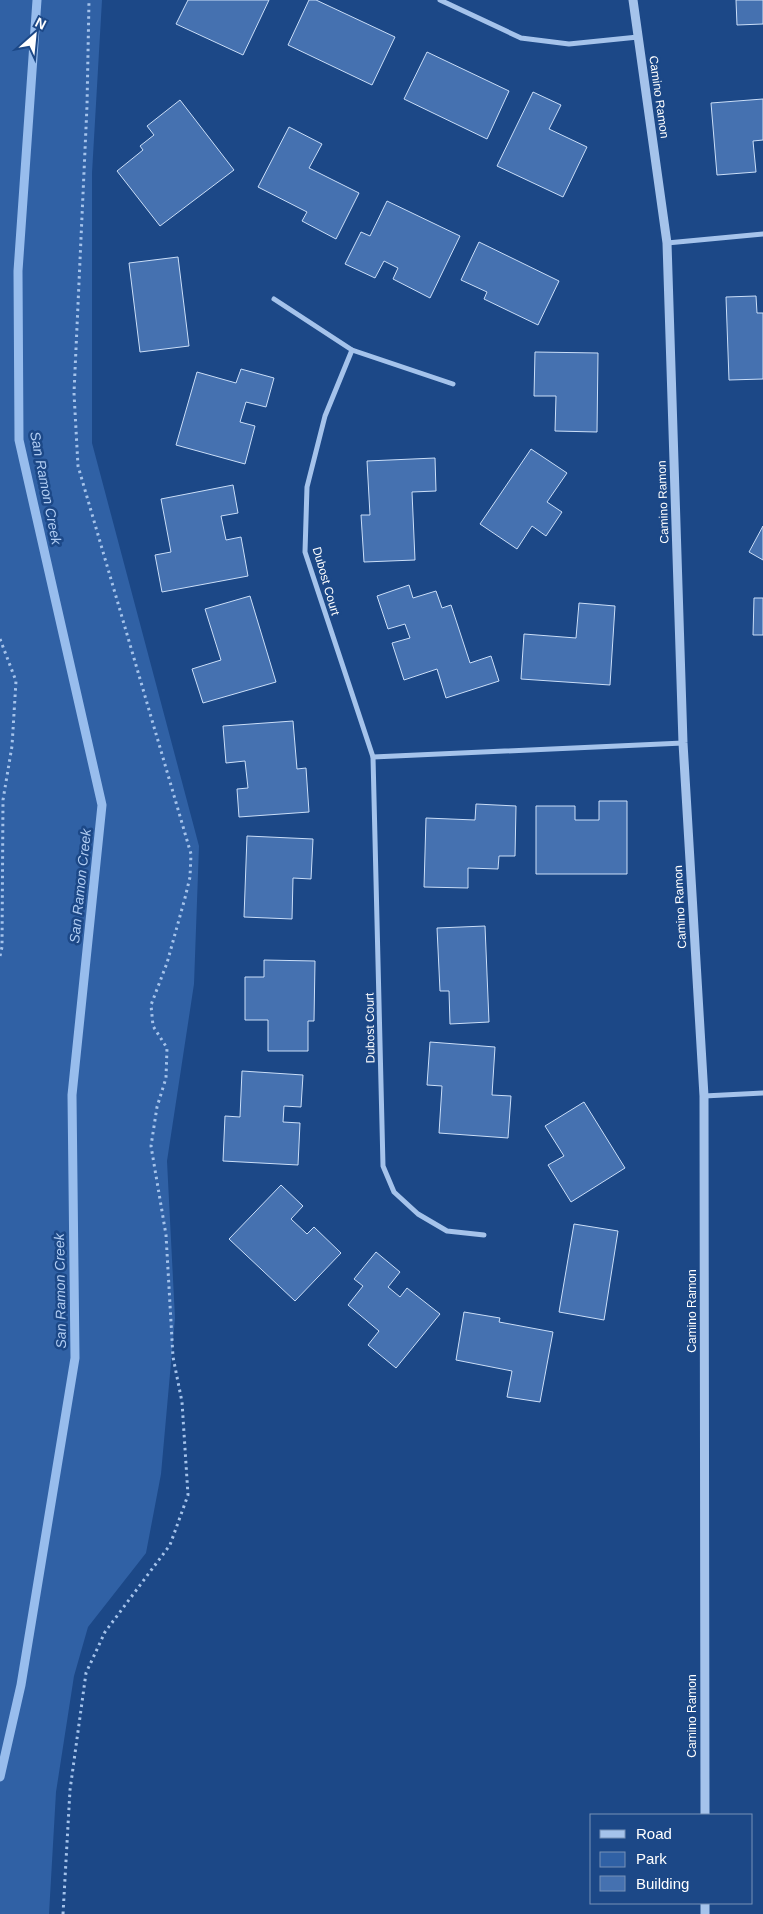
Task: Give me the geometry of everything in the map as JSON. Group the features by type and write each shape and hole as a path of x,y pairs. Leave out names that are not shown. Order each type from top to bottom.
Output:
{"street":[{"path":"440,0 521,38 569,44 638,37"},
{"name":"Camino Ramon","path":"633,0 667,243 683,743 704,1096 705,1814"},
{"path":"667,243 763,234"},
{"path":"274,299 352,350 453,384"},
{"name":"Dubost Court","path":"352,350 325,416 307,488 305,552 373,757 383,1166 394,1192 418,1214 447,1231 484,1235"},
{"path":"373,757 683,743"},
{"path":"704,1096 763,1093"}],"path":[{"path":"63,1914 70,1790 86,1673 105,1632 148,1578 170,1545 188,1495 182,1402 173,1357 166,1234 151,1146 157,1107 166,1078 167,1048 153,1026 151,1005 167,963 186,898 190,877 191,854 185,827 78,466 74,393 87,106 89,0"},
{"path":"0,639 16,681 12,746 3,800 2,946 0,956"}],"green space":[{"path":"0,0 102,0 92,173 92,443 199,846 194,984 167,1161 175,1318 161,1474 146,1553 88,1627 74,1676 56,1792 49,1914 0,1914"}],"building":[{"path":"188,0 269,0 243,55 176,24"},
{"path":"309,0 316,0 395,37 372,85 288,45"},
{"path":"736,0 763,0 763,24 737,25"},
{"path":"427,52 509,91 487,139 404,99"},
{"path":"533,92 561,105 549,129 587,147 563,197 497,166"},
{"path":"763,99 763,140 753,141 756,172 717,175 711,103"},
{"path":"180,100 234,170 160,226 117,171 143,150 140,146 154,135 147,126"},
{"path":"289,127 322,144 309,168 359,193 336,239 302,221 307,212 258,187"},
{"path":"387,201 460,236 430,298 393,279 398,268 384,261 375,278 345,264 361,232 370,236"},
{"path":"479,242 559,281 538,325 484,299 487,292 461,280"},
{"path":"178,257 189,346 140,352 129,263"},
{"path":"756,296 757,313 763,313 763,379 729,380 726,297"},
{"path":"535,352 598,353 597,432 555,431 556,396 534,396"},
{"path":"241,369 274,378 266,407 246,402 240,422 255,426 245,464 176,445 197,372 236,383"},
{"path":"531,449 567,473 547,502 562,512 546,536 532,526 517,549 480,524"},
{"path":"435,458 436,491 412,492 415,560 364,562 361,515 370,515 367,461"},
{"path":"233,485 238,513 221,516 226,540 241,537 248,576 162,592 155,555 171,552 161,499"},
{"path":"763,526 763,560 749,552"},
{"path":"409,585 413,598 436,591 442,608 451,605 470,663 491,656 499,681 446,698 437,669 404,680 392,643 410,638 405,624 388,629 377,596"},
{"path":"250,596 276,682 203,703 192,669 221,660 205,609"},
{"path":"754,598 763,598 763,635 753,635"},
{"path":"579,603 615,606 610,685 521,679 524,634 576,638"},
{"path":"293,721 297,769 306,768 309,812 239,817 237,789 248,788 245,761 226,763 223,726"},
{"path":"599,801 627,801 627,874 536,874 536,806 575,806 575,820 599,820"},
{"path":"476,804 516,806 515,856 499,856 498,869 468,868 468,888 424,887 426,818 475,820"},
{"path":"247,836 313,839 311,879 293,878 292,919 244,917"},
{"path":"485,926 489,1022 450,1024 449,991 440,991 437,928"},
{"path":"264,960 315,961 314,1021 308,1021 308,1051 268,1051 268,1020 245,1020 245,977 264,977"},
{"path":"430,1042 495,1047 492,1095 511,1096 508,1138 439,1133 442,1086 427,1085"},
{"path":"242,1071 303,1075 301,1107 284,1106 283,1122 300,1123 298,1165 223,1161 225,1116 240,1117"},
{"path":"584,1102 625,1168 571,1202 548,1165 564,1156 545,1126"},
{"path":"281,1185 303,1206 291,1219 307,1234 314,1227 341,1253 295,1301 229,1239"},
{"path":"574,1224 618,1231 604,1320 559,1312"},
{"path":"376,1252 400,1272 388,1287 400,1297 407,1288 440,1314 396,1368 368,1345 379,1331 348,1305 363,1286 354,1279"},
{"path":"464,1312 500,1318 499,1322 553,1332 540,1402 507,1397 512,1371 456,1360"}],"waterway":[{"name":"San Ramon Creek","path":"0,1777 21,1685 75,1358 72,1095 102,805 19,440 18,271 37,0"}]}
